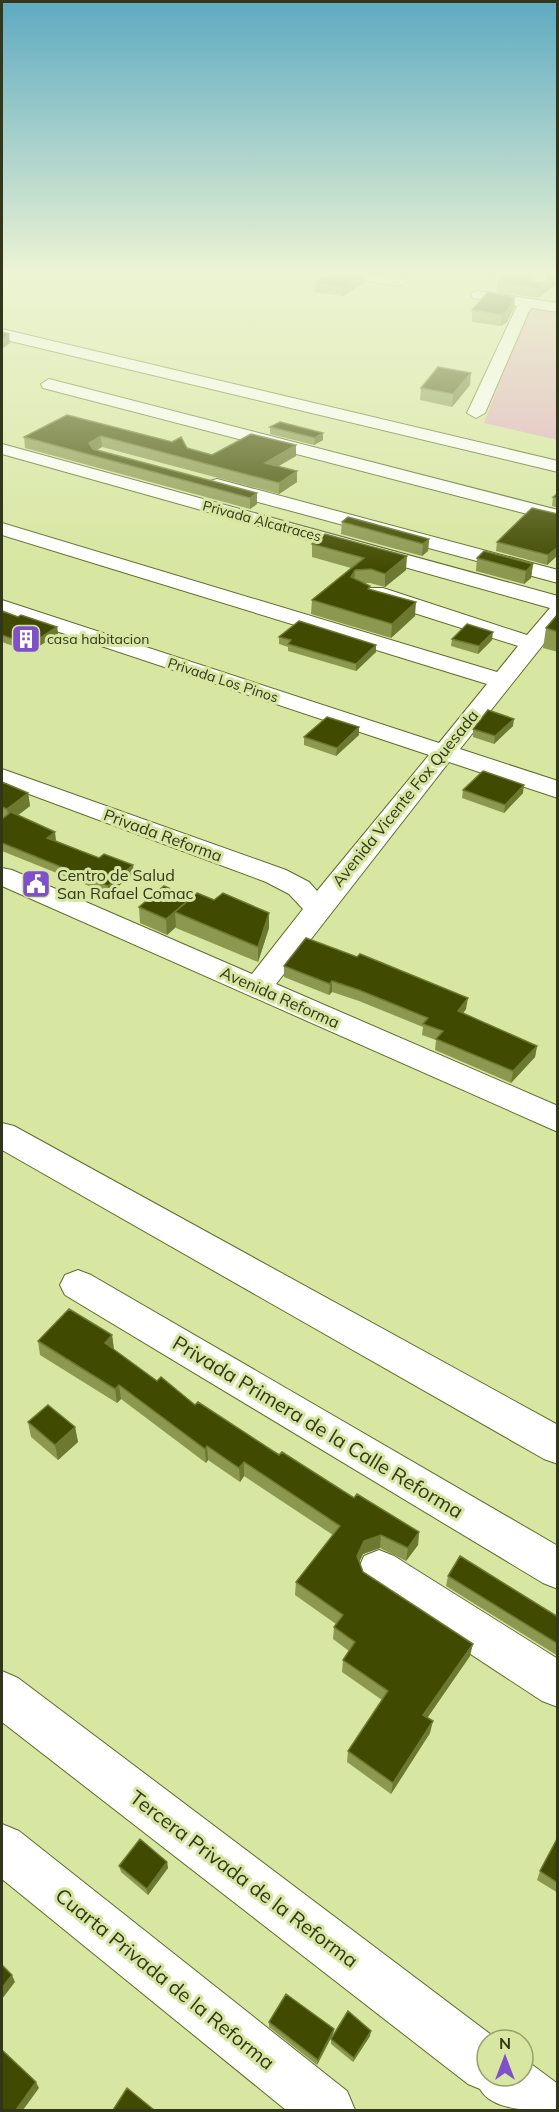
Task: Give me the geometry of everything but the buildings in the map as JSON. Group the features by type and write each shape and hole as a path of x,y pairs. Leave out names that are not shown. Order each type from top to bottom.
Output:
{"street":[{"path":"166,374 558,467"},
{"path":"476,413 494,374"},
{"path":"49,384 558,516"},
{"name":"Privada Alcatraces","path":"2,449 558,603"},
{"path":"203,482 558,577"},
{"path":"2,529 499,680"},
{"path":"363,589 531,643"},
{"name":"Privada Los Pinos","path":"2,606 558,790"},
{"name":"Avenida Vicente Fox Quesada","path":"258,987 316,908 444,753 499,680 558,612"},
{"name":"Privada Reforma","path":"2,776 276,876 299,888 316,908"},
{"name":"Avenida Reforma","path":"2,876 558,1120"},
{"path":"2,1135 558,1446"},
{"name":"Privada Primera de la Calle Reforma","path":"78,1285 558,1569"},
{"path":"379,1570 558,1685"},
{"name":"Tercera Privada de la Reforma","path":"2,1694 475,2056"},
{"name":"Cuarta Privada de la Reforma","path":"2,1848 328,2110"},
{"path":"518,2088 547,2110"}],"shaded area":[{"path":"503,374 557,374 557,440 484,423"}],"place":[{"name":"casa habitacion","path":"26,639"},
{"name":"Centro de Salud San Rafael Comac","path":"36,884"}]}
